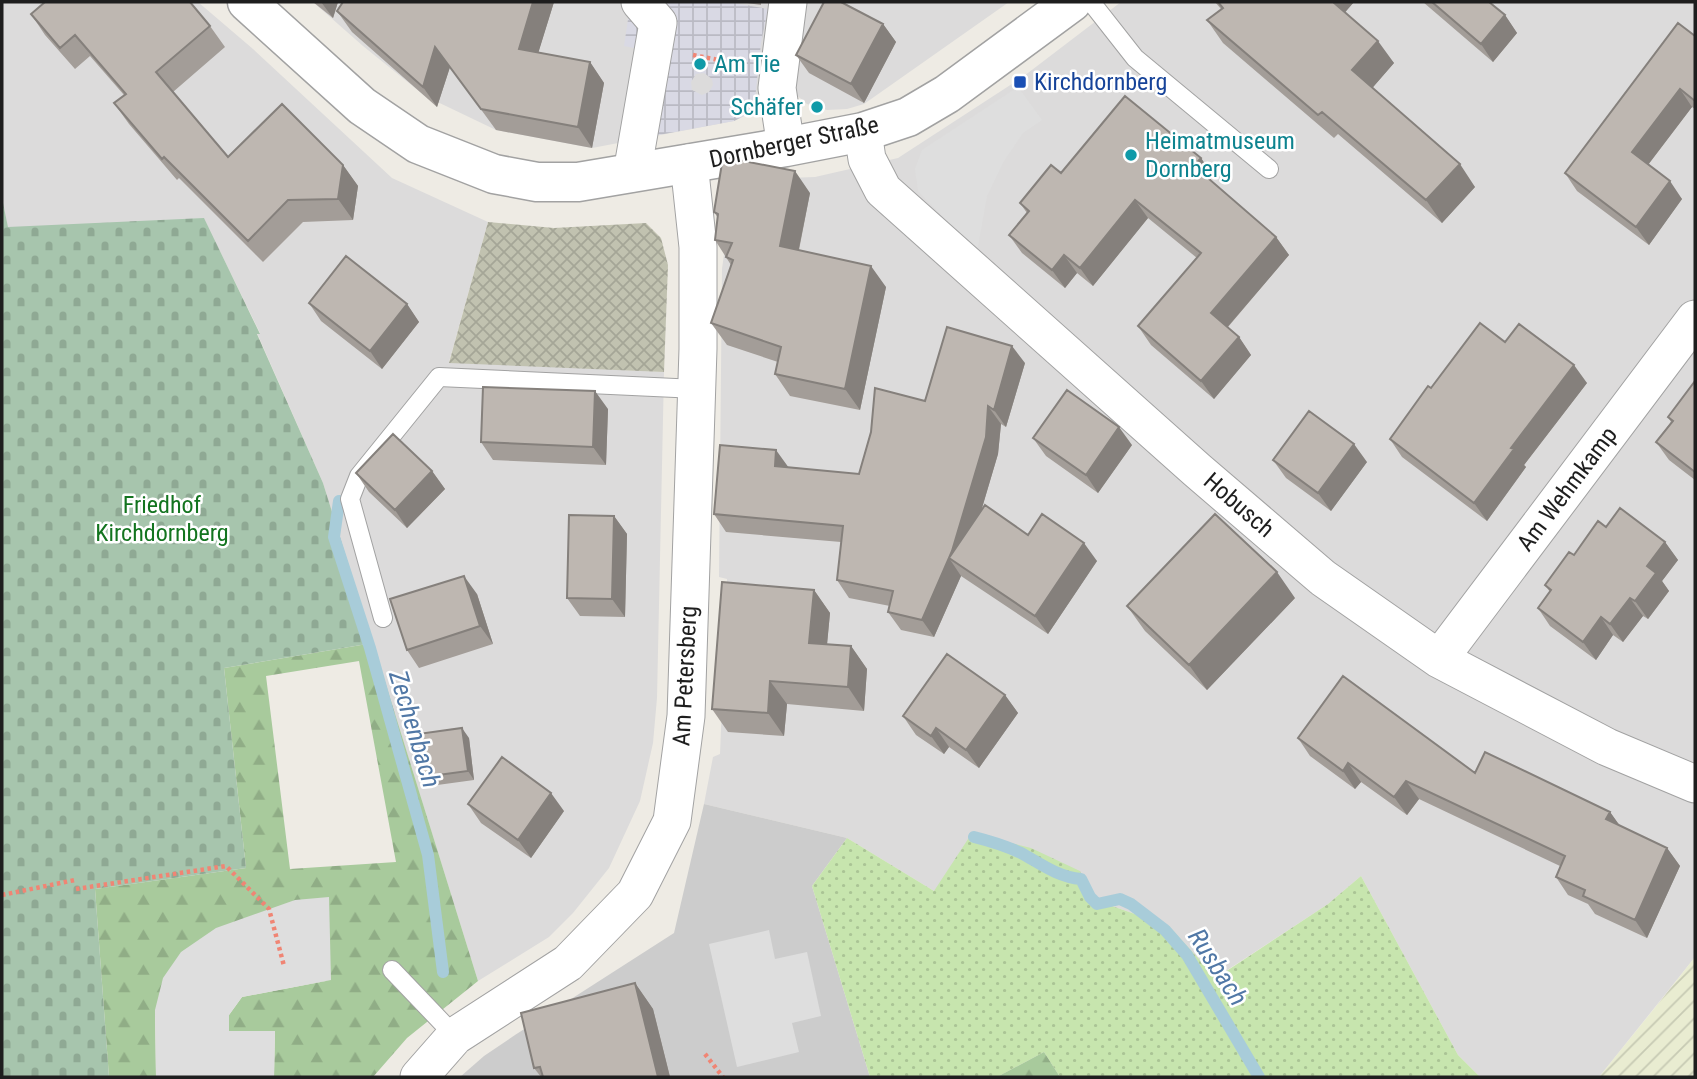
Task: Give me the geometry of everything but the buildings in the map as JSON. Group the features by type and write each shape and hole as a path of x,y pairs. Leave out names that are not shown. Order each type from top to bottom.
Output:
{"street":[{"name":"Dornberger Straße","path":"247,2 362,106 418,144 494,174 537,182 579,182 786,147 863,132 908,117 947,94 1072,2"},
{"path":"632,173 659,23 640,2"},
{"path":"786,147 777,88 788,2"},
{"name":"Hobusch","path":"863,132 867,159 883,190 1198,470 1324,578 1439,659 1607,747 1695,784"},
{"name":"Am Petersberg","path":"419,1077 455,1036 568,963 635,894 672,821 686,716 697,389 698,247 689,163"},
{"name":"Am Wehmkamp","path":"1439,659 1695,319"}],"lane":[{"path":"1091,2 1135,58 1269,169"},
{"path":"383,618 350,499 359,476 439,377 697,389"},
{"path":"392,970 455,1036"}],"path":[{"path":"654,49 779,71"},
{"path":"76,889 226,866 269,909 284,965"},
{"path":"2,895 75,880"},
{"path":"705,1055 723,1077"}],"shaded area":[{"path":"2,2 198,2 253,49 392,178 488,222 449,362 664,372 657,698 653,743 640,801 609,868 573,913 549,937 478,981 323,483 257,333 260,333 204,219 8,228 2,198"},
{"path":"313,2 1009,2 864,104 847,109 827,110 807,104 794,93 755,99 748,114 734,121 592,148 496,130 425,96"},
{"name":"Am Tie","path":"637,2 728,2 768,9 755,99 748,114 734,121 626,141 639,49 624,46 630,6","holes":["704,73 712,79 713,85 709,92 702,95 692,90 691,82 696,74"]},
{"path":"1121,2 1695,2 1695,957 1599,1077 1480,1077 1458,1055 1361,876 1328,904 1215,978 1169,926 1092,899 1080,871 934,891 847,838 704,804 713,757 720,754 727,579 719,577 722,269 734,180 815,177 898,158 1024,76"},
{"path":"1018,87 1042,120 1023,133 1004,161 987,196 977,252 918,191 915,169 922,150"},
{"path":"488,222 554,228 646,223 661,238 668,265 664,372 449,363"},
{"path":"704,804 847,838 812,886 870,1077 460,1077 484,1056 515,1035 674,933"},
{"path":"329,897 331,980 242,997 229,1015 229,1031 275,1031 274,1077 156,1077 155,1010 163,978 181,952 216,928 295,900"},
{"path":"769,930 775,959 807,952 821,1016 792,1023 799,1052 737,1067 709,944"},
{"path":"1695,957 1695,1077 1599,1077 1662,999"}],"green space":[{"name":"Friedhof Kirchdornberg","path":"2,198 8,227 204,218 260,334 257,334 323,483 373,643 224,668 246,868 95,889 109,1077 2,1077"},
{"path":"373,643 478,981 407,1038 373,1077 274,1077 275,1031 228,1031 229,1015 242,997 331,980 155,1010 156,1077 109,1077 95,889 246,868 224,668","holes":["359,661 396,862 290,869 266,676"]},
{"path":"972,833 1031,848 1080,871 1092,899 1169,926 1216,978 1328,904 1361,876 1458,1055 1480,1077 1060,1077 1044,1052 997,1077 870,1077 812,886 847,838 934,891"},
{"path":"1044,1052 1060,1077 997,1077"}],"waterway":[{"name":"Zechenbach","path":"339,501 334,537 370,648 428,855 443,972"},
{"name":"Rusbach","path":"974,837 1015,850 1057,873 1081,879 1090,897 1097,904 1120,899 1131,904 1165,930 1187,955 1259,1077"}],"place":[{"name":"Am Tie","path":"700,64"},
{"name":"Kirchdornberg","path":"1020,82"},
{"name":"Schäfer","path":"817,107"},
{"name":"Heimatmuseum Dornberg","path":"1131,155"}]}
